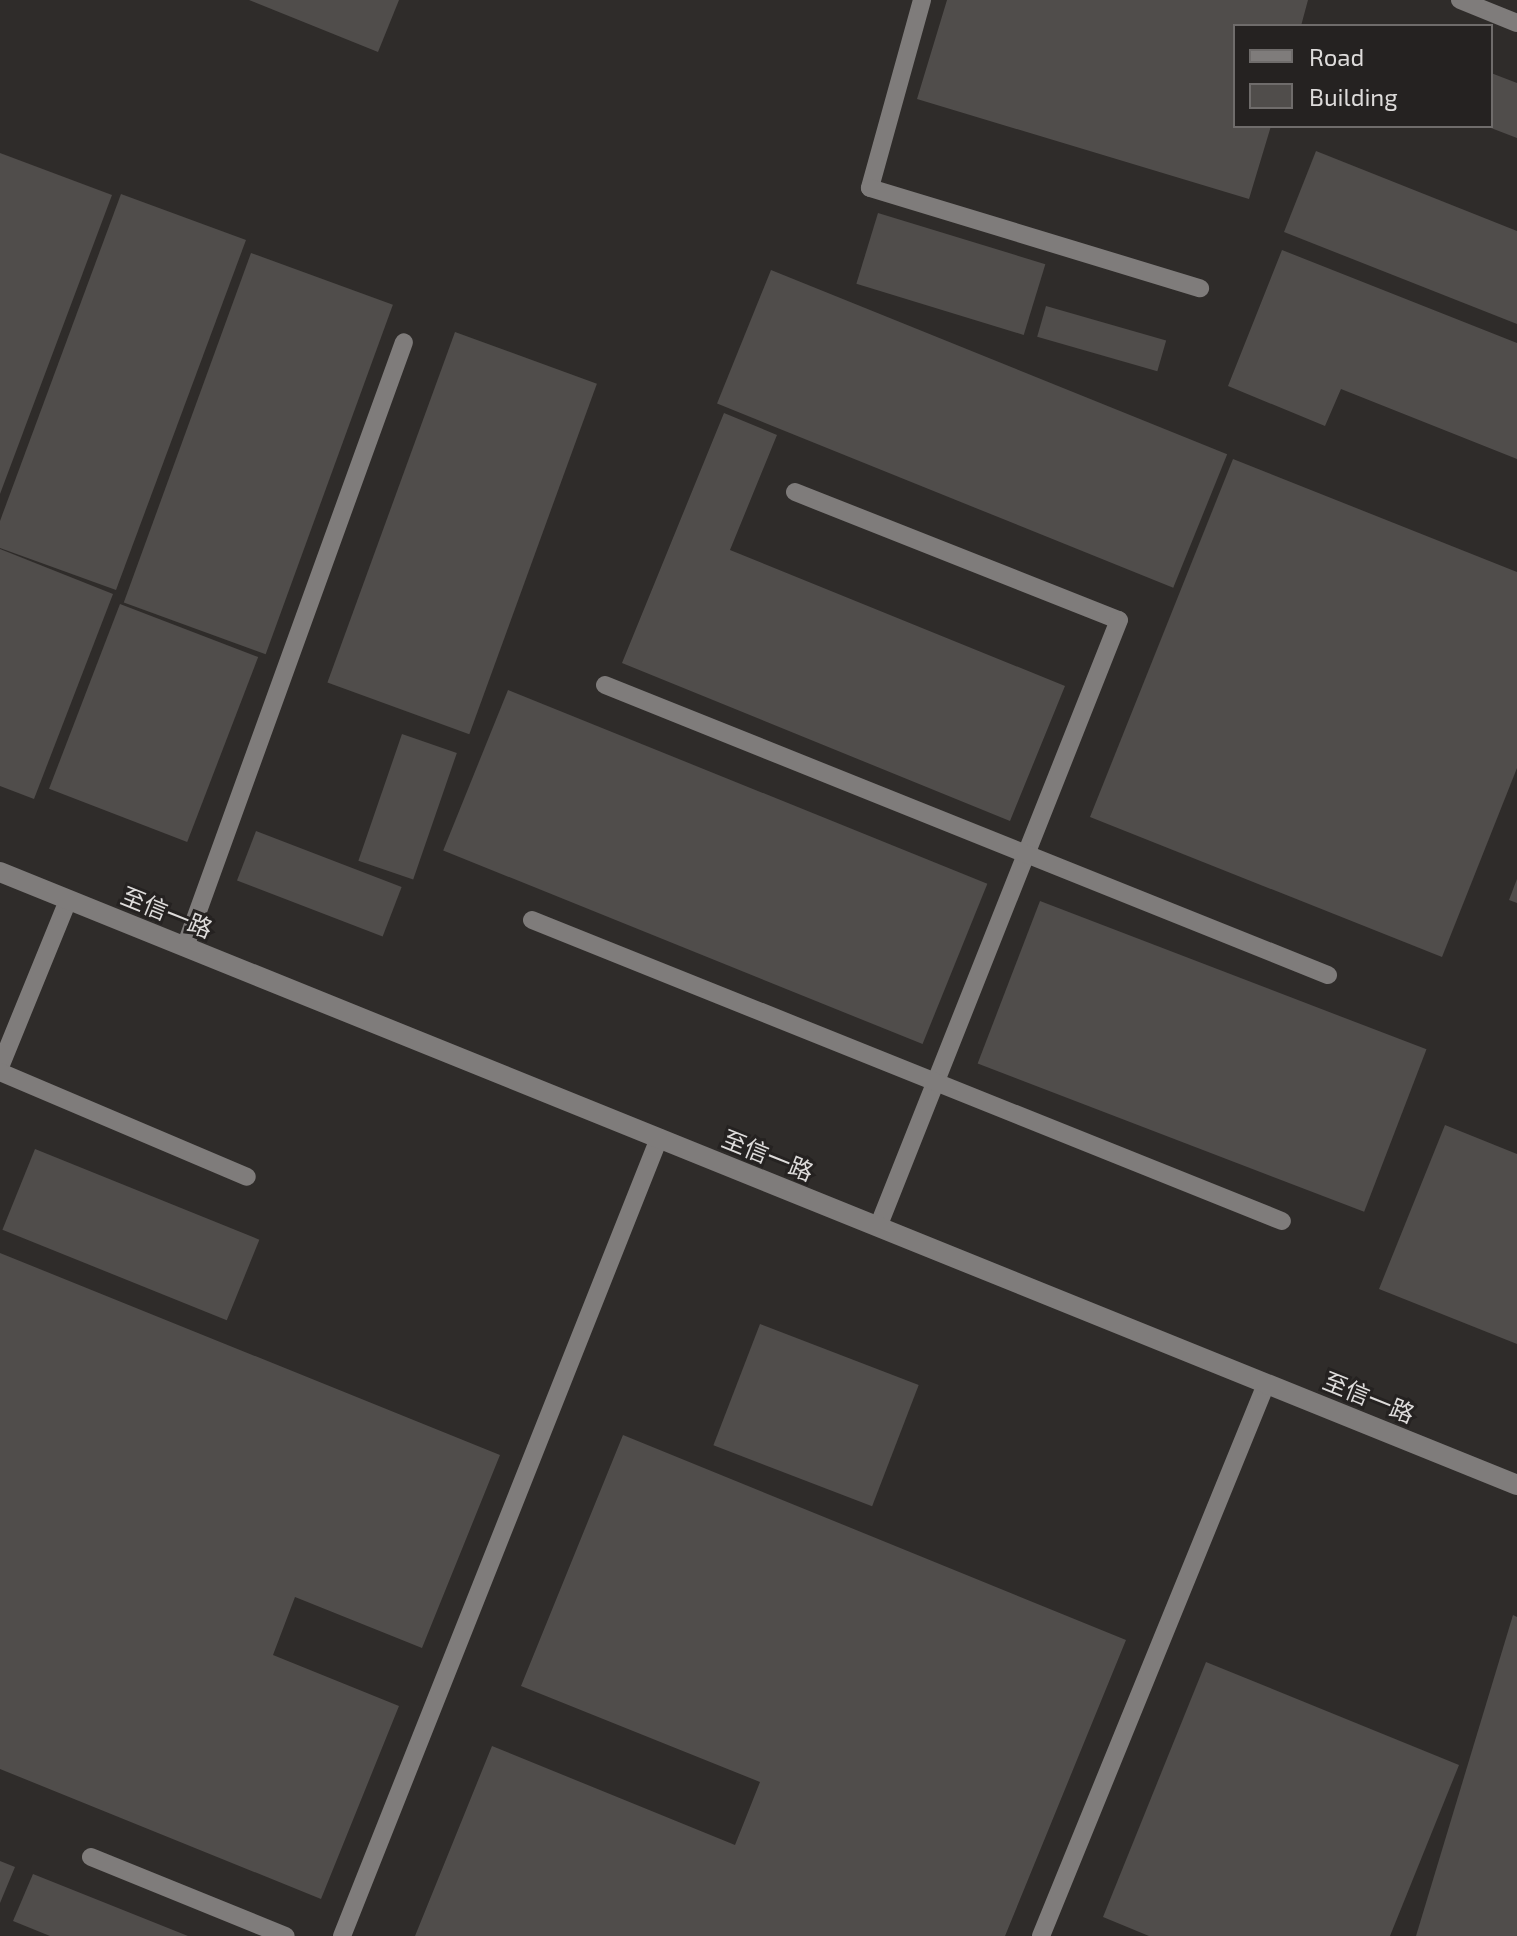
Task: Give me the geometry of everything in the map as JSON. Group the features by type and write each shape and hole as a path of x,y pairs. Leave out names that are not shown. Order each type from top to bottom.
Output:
{"street":[{"name":"至信一路","path":"0,872 1517,1485"}],"lane":[{"path":"922,0 870,188 1200,288"},
{"path":"1460,0 1517,23"},
{"path":"185,947 404,342"},
{"path":"795,492 1119,620 878,1227"},
{"path":"605,685 1328,975"},
{"path":"68,900 0,1070 247,1177"},
{"path":"532,920 1282,1221"},
{"path":"342,1936 659,1138"},
{"path":"1041,1936 1266,1384"},
{"path":"91,1857 286,1936"}],"building":[{"path":"249,0 399,0 378,52"},
{"path":"947,0 1308,0 1302,24 1233,24 1233,128 1270,128 1249,199 917,99"},
{"path":"1493,74 1517,83 1517,138 1491,128"},
{"path":"1316,151 1517,231 1517,324 1284,232"},
{"path":"0,153 112,195 0,494"},
{"path":"121,194 246,240 116,590 0,548 0,521"},
{"path":"878,213 1045,264 1024,335 856,284"},
{"path":"1282,250 1517,343 1517,459 1341,389 1325,426 1228,386"},
{"path":"251,253 393,305 266,654 124,603"},
{"path":"771,270 1227,454 1173,588 717,404"},
{"path":"1046,306 1166,340 1157,371 1037,337"},
{"path":"455,332 597,384 469,734 327,683"},
{"path":"724,413 777,435 730,550 1065,686 1010,821 622,663"},
{"path":"1233,459 1517,572 1517,768 1442,957 1090,817"},
{"path":"0,549 113,594 34,799 0,786"},
{"path":"120,604 258,657 187,842 49,789"},
{"path":"508,690 987,884 923,1044 443,850"},
{"path":"402,734 457,753 413,880 358,861"},
{"path":"256,831 402,887 383,936 237,880"},
{"path":"1517,879 1517,903 1509,900"},
{"path":"1040,901 1427,1049 1364,1212 978,1063"},
{"path":"1445,1125 1517,1154 1517,1344 1379,1289"},
{"path":"35,1149 259,1240 227,1320 2,1230"},
{"path":"0,1253 500,1455 422,1648 295,1597 273,1655 399,1706 321,1899 0,1769"},
{"path":"760,1324 919,1385 872,1506 713,1445"},
{"path":"623,1435 1126,1640 1005,1936 415,1936 492,1746 735,1845 760,1782 521,1686"},
{"path":"1513,1615 1517,1617 1517,1936 1416,1936"},
{"path":"1206,1662 1459,1765 1390,1936 1149,1936 1103,1917"},
{"path":"0,1861 15,1867 0,1903"},
{"path":"33,1874 188,1936 50,1936 13,1921"}]}
